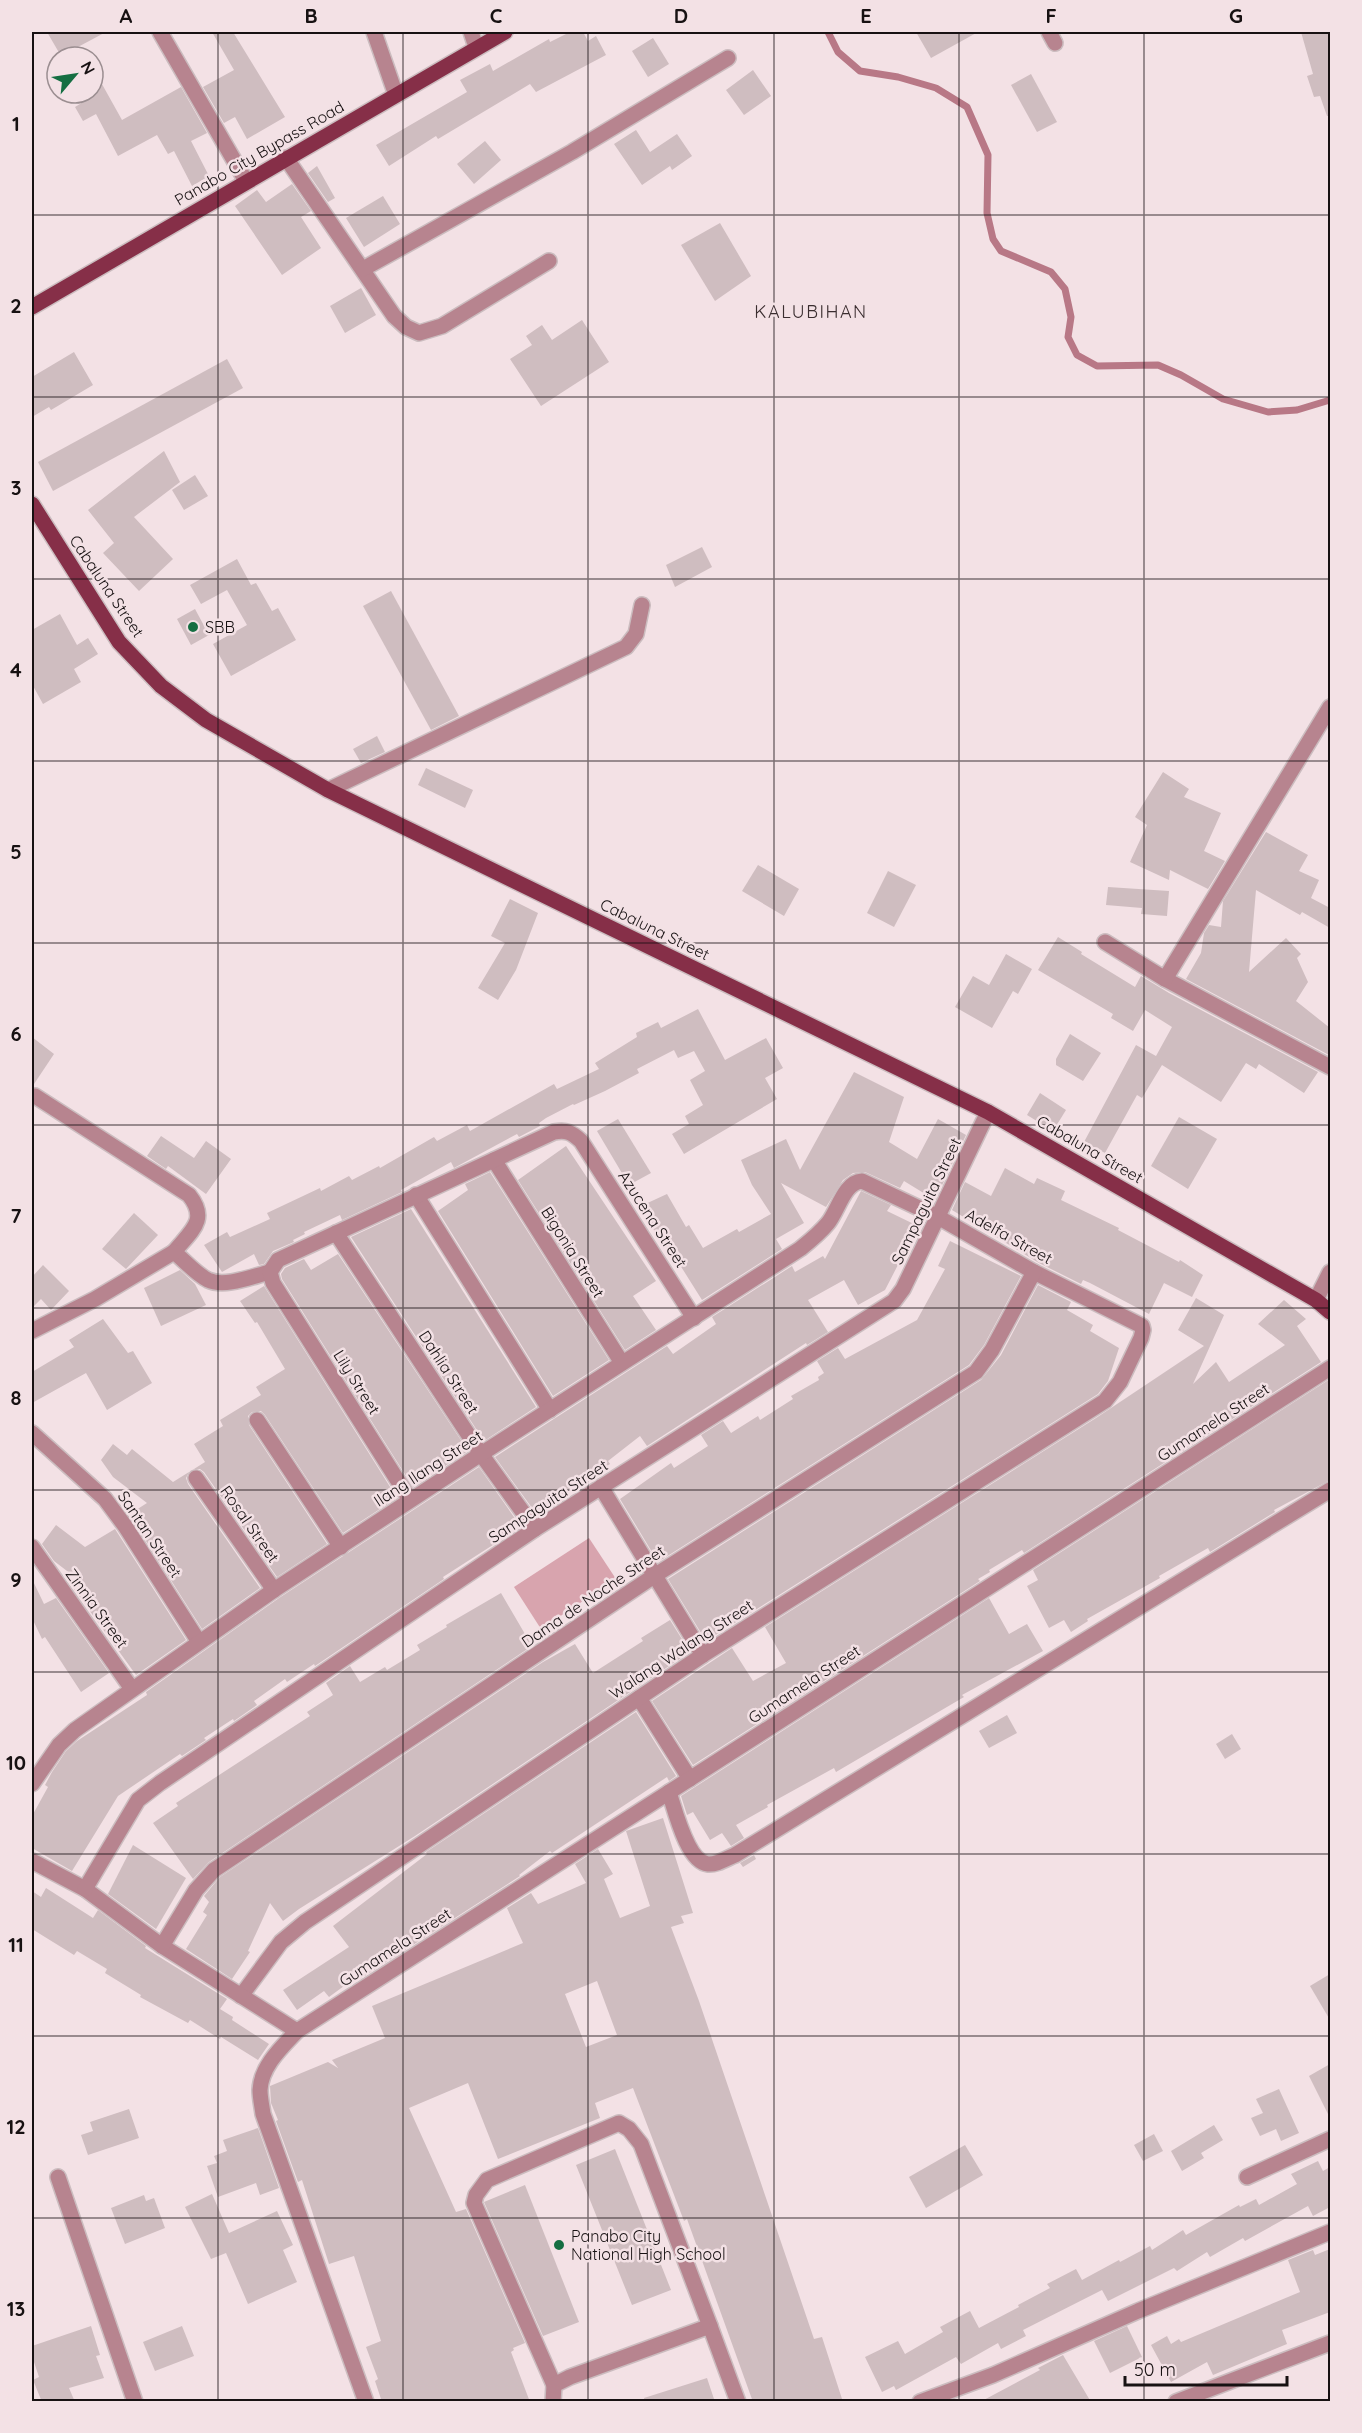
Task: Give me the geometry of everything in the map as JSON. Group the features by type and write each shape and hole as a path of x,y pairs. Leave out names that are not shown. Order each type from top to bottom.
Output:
{"main road":[{"name":"Panabo City Bypass Road","path":"32,307 505,32"},
{"name":"Cabaluna Street","path":"32,504 119,642 161,686 206,720 328,790 988,1112 1316,1300 1330,1312"}],"street":[{"path":"160,32 246,181"},
{"path":"374,32 396,94"},
{"path":"471,32 476,47"},
{"path":"363,269 572,152 728,58"},
{"path":"286,158 394,316 406,327 419,333 442,326 549,261"},
{"path":"328,790 626,646 636,634 642,605"},
{"path":"1165,979 1330,707"},
{"path":"1105,942 1165,979 1330,1067"},
{"path":"32,1331 95,1299 174,1252 197,1224 199,1213 197,1205 189,1195 35,1096"},
{"name":"Sampaguita Street","path":"85,1889 138,1800 160,1783 536,1528 894,1301 903,1289 988,1112"},
{"name":"Azucena Street","path":"494,1160 554,1132 564,1130 571,1132 581,1141 694,1318"},
{"path":"174,1252 211,1282 272,1278 278,1260 494,1160"},
{"name":"Bigonia Street","path":"494,1160 622,1363"},
{"name":"Adelfa Street","path":"848,1189 852,1184 862,1181 938,1217 1034,1272 1137,1322 1143,1330 1141,1338"},
{"name":"Ilang Ilang Street","path":"32,1784 59,1745 75,1730 199,1642 410,1500 694,1318 818,1235 830,1221 848,1189"},
{"path":"416,1195 550,1410"},
{"name":"Dahlia Street","path":"336,1233 481,1454 536,1528"},
{"name":"Dama de Noche Street","path":"162,1946 196,1890 214,1870 654,1576 976,1372 988,1356 1034,1272"},
{"path":"1316,1300 1330,1272"},
{"name":"Lily Street","path":"272,1278 410,1500"},
{"name":"Walang Walang Street","path":"241,1996 281,1942 305,1922 703,1655 1105,1401 1120,1382 1141,1338"},
{"name":"Gumamela Street","path":"366,2402 263,2114 260,2089 264,2073 276,2054 297,2031 1330,1368"},
{"path":"257,1420 341,1547"},
{"name":"Santan Street","path":"32,1433 105,1499 125,1526 199,1642"},
{"name":"Rosal Street","path":"196,1478 274,1590"},
{"path":"601,1487 703,1655"},
{"path":"669,1792 686,1842 695,1857 706,1864 717,1863 735,1855 1330,1490"},
{"name":"Zinnia Street","path":"32,1547 132,1689"},
{"path":"639,1698 690,1779"},
{"path":"32,1861 85,1889 162,1946 297,2031"},
{"path":"553,2402 554,2385 474,2203 476,2195 487,2180 619,2122 629,2129 641,2144 738,2402"},
{"path":"1247,2177 1330,2139"},
{"path":"58,2177 135,2402"},
{"path":"920,2402 993,2375 1138,2311 1330,2232"},
{"path":"554,2385 570,2377 711,2326"},
{"path":"1180,2401 1330,2343"}],"shaded area":[{"path":"589,1538 616,1579 541,1629 514,1587"}],"building":[{"path":"47,32 106,32 82,45 55,45"},
{"path":"212,32 233,32 285,117 247,139 235,117 224,123 203,87 234,70"},
{"path":"570,32 583,32 588,41 596,36 606,55 536,92 530,84 438,139 436,136 389,166 376,145 467,92 460,80 490,64 493,71 549,39 550,42"},
{"path":"916,32 978,32 931,58"},
{"path":"1301,32 1330,32 1330,116 1327,116 1320,96 1314,97 1307,76 1313,74"},
{"path":"653,38 669,64 648,77 632,51"},
{"path":"753,70 771,96 744,115 726,90"},
{"path":"1031,74 1057,122 1037,132 1011,85"},
{"path":"181,87 207,133 191,141 209,176 192,186 174,151 168,154 157,135 118,156 96,114 83,121 75,107 105,105 105,90 122,120"},
{"path":"636,130 650,152 677,134 692,156 672,170 670,166 642,185 614,144"},
{"path":"485,141 501,160 474,184 457,164"},
{"path":"317,166 335,198 328,202 308,173"},
{"path":"292,184 311,211 301,217 321,248 282,275 235,206 257,190 266,202"},
{"path":"383,196 400,224 364,247 346,218"},
{"path":"720,223 751,276 715,301 681,245"},
{"path":"361,288 376,315 345,333 330,306"},
{"path":"582,320 609,362 541,406 510,359 532,345 526,336 542,325 552,340"},
{"path":"74,352 93,385 51,410 49,407 32,417 32,377"},
{"path":"227,359 243,388 53,491 38,462"},
{"path":"164,451 180,482 134,517 173,559 139,591 103,553 114,543 88,510"},
{"path":"195,475 208,496 184,510 172,490"},
{"path":"702,547 712,567 675,587 666,565"},
{"path":"237,559 251,585 256,583 272,611 278,608 296,640 231,676 213,644 247,625 227,590 201,604 190,585"},
{"path":"391,591 459,716 431,730 363,606"},
{"path":"195,609 209,635 191,645 177,619"},
{"path":"60,614 77,645 88,638 98,654 74,669 81,682 43,704 32,684 32,630"},
{"path":"377,736 385,752 361,763 353,749"},
{"path":"426,768 473,790 465,808 418,785"},
{"path":"1163,772 1189,789 1184,797 1221,813 1204,851 1225,861 1208,889 1170,870 1169,880 1130,862 1147,825 1135,817"},
{"path":"1266,832 1308,855 1299,871 1319,880 1311,898 1330,908 1330,928 1302,912 1300,915 1256,890 1249,972 1286,938 1301,954 1297,958 1308,982 1296,1001 1330,1028 1329,1055 1186,979 1201,953 1204,933 1209,925 1221,927 1223,901"},
{"path":"758,865 799,889 784,916 742,891"},
{"path":"888,871 916,885 894,927 867,913"},
{"path":"1108,887 1169,891 1167,916 1141,914 1142,908 1106,905"},
{"path":"510,899 538,913 516,970 498,1000 478,988 505,943 491,936"},
{"path":"1058,937 1135,987 1141,976 1318,1072 1304,1093 1259,1064 1256,1069 1246,1063 1221,1102 1162,1065 1142,1098 1137,1095 1105,1153 1084,1142 1136,1045 1156,1056 1172,1027 1145,1010 1133,1031 1111,1018 1113,1014 1038,970"},
{"path":"1006,954 1032,969 1018,994 1013,991 992,1028 955,1007 973,976 989,985"},
{"path":"698,1009 725,1060 766,1038 783,1068 765,1078 777,1099 684,1154 672,1134 689,1124 685,1116 703,1105 690,1080 705,1071 694,1051 678,1058 674,1050 637,1069 639,1073 546,1118 539,1123 540,1126 519,1137 517,1134 454,1168 451,1162 401,1190 402,1192 342,1220 340,1215 304,1232 305,1234 293,1240 294,1242 273,1251 264,1264 259,1265 254,1254 222,1272 204,1245 227,1232 230,1237 270,1219 267,1213 320,1188 321,1191 349,1176 352,1180 379,1166 380,1168 434,1137 437,1141 467,1125 470,1131 554,1084 557,1089 599,1069 595,1063 637,1037 636,1033 658,1022 661,1028"},
{"path":"1070,1034 1101,1053 1083,1081 1056,1065 1056,1059"},
{"path":"32,1037 54,1054 32,1087"},
{"path":"854,1072 904,1097 889,1142 917,1159 938,1119 966,1135 935,1200 904,1181 900,1188 865,1172 853,1173 843,1180 826,1207 781,1183 804,1223 776,1239 782,1249 702,1300 680,1265 685,1262 666,1231 657,1236 641,1206 667,1194 686,1227 689,1225 703,1248 771,1214 752,1185 741,1160 786,1139 800,1170"},
{"path":"1040,1093 1066,1110 1053,1131 1027,1115"},
{"path":"1179,1117 1217,1139 1188,1189 1151,1166"},
{"path":"618,1119 651,1173 629,1185 597,1131"},
{"path":"161,1136 194,1158 206,1141 231,1159 206,1194 168,1166 166,1169 147,1156"},
{"path":"566,1146 656,1281 633,1296 656,1330 625,1350 518,1180"},
{"path":"1005,1168 1034,1184 1037,1178 1065,1191 1061,1200 1119,1228 1118,1230 1179,1262 1180,1260 1203,1275 1192,1297 1164,1283 1149,1314 1090,1283 1083,1280 1081,1284 1039,1263 952,1210 965,1182 991,1196"},
{"path":"490,1172 609,1360 553,1396 438,1211 468,1190 465,1184"},
{"path":"861,1191 891,1205 887,1211 918,1226 885,1290 858,1305 844,1280 808,1300 828,1332 807,1345 806,1343 647,1446 640,1436 608,1461 610,1464 535,1512 495,1457 667,1346 673,1354 716,1324 712,1317 792,1266 795,1272 823,1256 825,1259"},
{"path":"411,1209 536,1407 484,1441 351,1237"},
{"path":"134,1213 158,1235 126,1269 102,1249"},
{"path":"950,1241 1021,1276 984,1345 969,1365 658,1562 620,1499 671,1463 674,1468 708,1446 701,1435 723,1421 731,1433 758,1416 760,1420 793,1399 791,1396 819,1380 818,1377 824,1373 817,1361 838,1348 845,1359 917,1320 945,1269 938,1266"},
{"path":"338,1254 468,1451 413,1487 282,1279 281,1274 285,1268 304,1259 311,1270"},
{"path":"43,1265 69,1291 51,1310 41,1299 32,1308 32,1277"},
{"path":"180,1270 195,1284 206,1305 161,1326 144,1288"},
{"path":"1038,1285 1071,1302 1067,1310 1093,1325 1090,1331 1119,1348 1108,1381 1098,1394 706,1641 668,1579 981,1380 1001,1355"},
{"path":"264,1286 397,1498 343,1533 265,1415 261,1411 252,1412 248,1416 249,1425 327,1544 277,1577 204,1472 194,1469 205,1462 194,1444 223,1426 220,1420 261,1395 256,1387 285,1369 257,1322 255,1323 240,1301"},
{"path":"1196,1298 1224,1315 1193,1384 1216,1362 1229,1382 1285,1345 1258,1324 1284,1300 1306,1319 1297,1326 1321,1362 1024,1553 1022,1550 989,1570 990,1572 978,1579 980,1581 693,1765 652,1701 732,1648 753,1681 786,1663 765,1627 1096,1418 1204,1346 1178,1330"},
{"path":"103,1319 128,1353 133,1351 152,1383 107,1410 86,1373 32,1403 32,1372 74,1347 69,1340"},
{"path":"1330,1379 1330,1480 1274,1510 1275,1512 1210,1552 1208,1548 1159,1576 1160,1578 1087,1619 1088,1621 1071,1632 1064,1620 1049,1628 1027,1586 1038,1580 1033,1570"},
{"path":"113,1444 127,1455 132,1449 173,1482 189,1472 186,1478 188,1484 260,1588 202,1629 132,1519 139,1515 136,1510 147,1503 113,1477 101,1460"},
{"path":"479,1467 521,1527 443,1577 444,1579 315,1666 314,1664 287,1682 285,1679 254,1701 257,1705 118,1796 72,1871 32,1848 32,1816 48,1787 45,1785 66,1751 77,1741 147,1695 146,1692 279,1598"},
{"path":"56,1525 85,1547 115,1529 186,1640 136,1675 74,1589 84,1584 54,1561 42,1544"},
{"path":"32,1579 44,1604 56,1598 109,1673 81,1692 45,1637 42,1639 32,1618"},
{"path":"501,1593 532,1646 209,1862 193,1879 153,1823 178,1806 176,1803 310,1716 307,1712 333,1695 326,1683 350,1666 360,1682 385,1667 387,1670 420,1650 417,1645 447,1627 446,1625"},
{"path":"989,1598 1009,1634 1027,1624 1043,1651 962,1695 964,1697 836,1772 834,1768 767,1805 768,1807 736,1825 744,1838 731,1846 722,1833 710,1840 693,1812 687,1815 681,1796"},
{"path":"670,1620 690,1652 415,1836 283,1921 270,1903 248,1951 250,1952 232,1979 186,1949 207,1915 203,1912 209,1902 204,1896 220,1877 543,1662 575,1644 593,1673 643,1641 641,1638"},
{"path":"636,1712 676,1776 669,1781 667,1777 552,1853 550,1851 520,1876 360,1979 359,1975 329,1997 324,1991 297,2010 283,1990 349,1947 333,1926 427,1854 426,1852"},
{"path":"1007,1715 1017,1733 989,1748 979,1731"},
{"path":"1232,1734 1241,1749 1225,1759 1216,1744"},
{"name":"Panabo City National High School","path":"663,1818 693,1913 681,1916 684,1923 671,1927 699,2001 814,2339 822,2337 843,2402 753,2402 687,2219 684,2221 633,2088 595,2103 600,2118 498,2159 468,2083 409,2108 456,2212 466,2209 525,2343 513,2348 511,2352 530,2402 382,2402 375,2381 378,2379 366,2347 381,2341 354,2256 329,2264 302,2180 298,2182 276,2121 278,2120 271,2103 270,2086 328,2062 338,2068 332,2060 385,2038 372,2006 523,1943 507,1908 531,1893 538,1904 586,1883 575,1864 598,1849 613,1874 604,1879 620,1918 650,1906 626,1831","holes":["597,1981 617,2035 586,2047 565,1994"]},
{"path":"133,1845 186,1878 156,1929 108,1894"},
{"path":"754,1855 756,1859 743,1867 740,1863"},
{"path":"46,1888 93,1918 98,1910 146,1946 145,1948 227,1999 220,2009 233,2017 232,2020 269,2044 258,2060 190,2020 188,2023 140,1997 141,1995 105,1973 107,1969 77,1951 74,1955 32,1929 32,1891 41,1897"},
{"path":"1330,1974 1330,2020 1310,1986"},
{"path":"1330,2064 1330,2118 1309,2076"},
{"path":"1279,2089 1299,2133 1281,2141 1276,2129 1260,2136 1251,2118 1263,2113 1256,2099"},
{"path":"129,2109 139,2138 88,2155 81,2135 93,2131 90,2122"},
{"path":"1214,2125 1223,2140 1201,2153 1204,2158 1182,2171 1171,2151"},
{"path":"258,2128 279,2188 260,2195 256,2183 218,2197 207,2166 217,2163 214,2156 227,2151 223,2140"},
{"path":"1154,2134 1163,2151 1143,2161 1134,2145"},
{"path":"965,2145 983,2175 926,2208 909,2177"},
{"path":"615,2149 671,2290 632,2305 576,2165"},
{"path":"1318,2161 1323,2171 1330,2167 1330,2207 1313,2216 1308,2206 1245,2241 1243,2238 1210,2257 1207,2252 1177,2271 1174,2268 1108,2301 1102,2290 1023,2330 1026,2336 1001,2349 998,2343 961,2364 956,2357 896,2390 894,2386 882,2392 865,2357 898,2341 905,2354 943,2332 940,2327 970,2311 979,2328 1019,2307 1018,2305 1050,2288 1047,2284 1076,2269 1082,2280 1150,2246 1152,2250 1183,2230 1186,2235 1239,2205 1240,2207 1256,2199 1259,2205 1297,2184 1291,2174"},
{"path":"525,2185 579,2322 543,2336 484,2202"},
{"path":"212,2194 229,2233 277,2211 293,2245 283,2250 297,2282 248,2304 226,2253 211,2259 185,2207"},
{"path":"144,2195 146,2201 154,2198 165,2228 125,2244 111,2208"},
{"path":"1330,2249 1330,2312 1282,2330 1287,2344 1213,2375 1207,2362 1171,2382 1151,2345 1167,2336 1171,2344 1179,2339 1181,2342 1300,2292 1288,2260 1313,2250 1315,2255"},
{"path":"91,2326 100,2355 96,2356 104,2378 69,2388 75,2402 42,2402 33,2380 39,2377 32,2356 32,2346"},
{"path":"182,2326 194,2356 155,2371 143,2342"},
{"path":"1127,2326 1142,2357 1110,2373 1094,2341"},
{"path":"1063,2355 1091,2402 980,2402 1040,2370 1038,2368"},
{"path":"707,2378 715,2402 645,2402 644,2398"}],"waterway":[{"path":"828,32 838,52 860,71 898,77 936,88 967,107 988,155 987,213 993,239 1001,251 1051,272 1065,289 1071,317 1068,337 1077,355 1097,366 1158,365 1223,399 1268,412 1297,410 1330,400"}],"place":[{"name":"SBB","path":"193,627"},
{"name":"Panabo City National High School","path":"559,2245"}],"district":[{"name":"KALUBIHAN","path":"811,312"}]}
